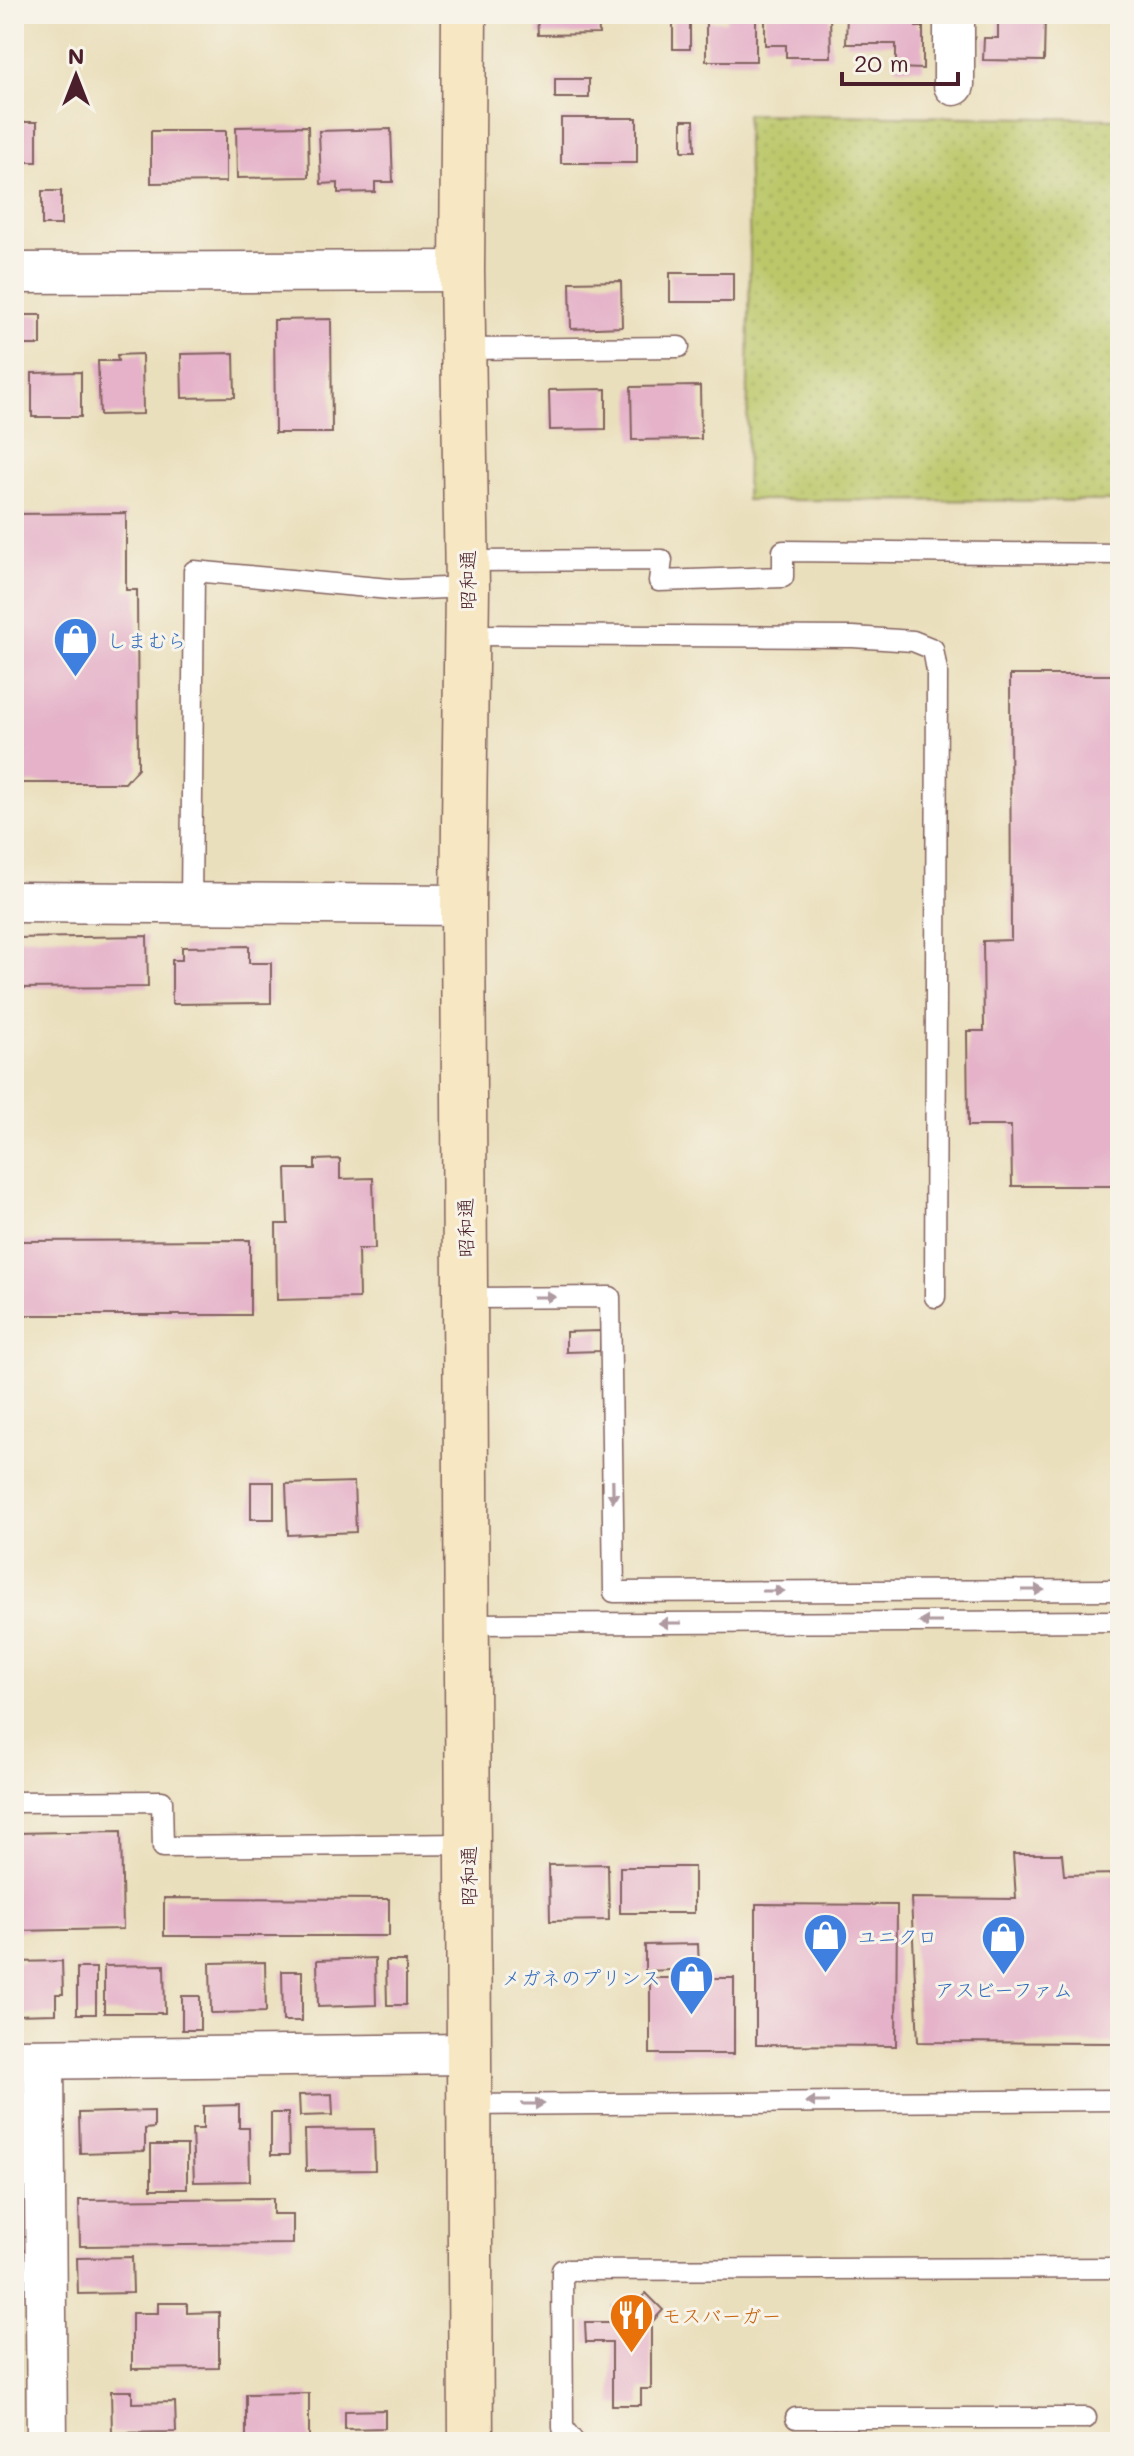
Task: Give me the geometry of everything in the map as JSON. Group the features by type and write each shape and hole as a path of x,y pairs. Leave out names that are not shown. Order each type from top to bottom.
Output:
{"street":[{"name":"昭和通","path":"464,14 462,271 467,635 463,905 471,2442"},
{"path":"954,14 954,85"},
{"path":"14,273 462,271"},
{"path":"14,902 463,905"},
{"path":"47,2442 30,2299 29,2059 468,2054"}],"lane":[{"path":"464,349 679,347"},
{"path":"191,903 194,571 400,590 467,574 662,560 659,581 783,577 783,551 1120,554"},
{"path":"467,635 853,637 913,641 933,649 937,671 935,1297"},
{"path":"466,1298 610,1297 614,1592 1120,1590"},
{"path":"467,1624 1120,1621"},
{"path":"14,1802 162,1801 163,1847 467,1844"},
{"path":"468,2105 1120,2100"},
{"path":"574,2442 563,2428 562,2270 1120,2268"},
{"path":"796,2418 1086,2418"}],"green space":[{"path":"746,114 1120,119 1120,501 746,500 750,254"}],"building":[{"path":"537,14 598,14 599,34 538,35"},
{"path":"726,14 756,14 756,61 706,61 706,21 726,21"},
{"path":"765,14 830,14 831,57 786,57 786,45 765,45"},
{"path":"847,14 916,14 916,27 923,27 923,69 896,68 896,44 846,44"},
{"path":"998,14 1045,14 1044,61 983,60 984,38 998,38"},
{"path":"673,20 690,20 690,49 673,49"},
{"path":"555,79 589,79 589,98 555,98"},
{"path":"561,118 637,118 637,163 561,163"},
{"path":"682,120 694,120 695,151 682,151"},
{"path":"14,122 37,122 37,162 14,162"},
{"path":"308,126 309,177 237,178 236,127"},
{"path":"391,129 393,182 375,182 375,192 338,193 338,183 321,184 319,131"},
{"path":"151,131 226,131 226,182 151,183"},
{"path":"42,191 61,191 61,225 42,225"},
{"path":"670,273 733,273 733,302 670,302"},
{"path":"621,281 622,327 571,329 570,282"},
{"path":"14,315 41,315 41,345 14,345"},
{"path":"331,319 332,433 275,433 274,320"},
{"path":"234,353 235,397 182,398 181,354"},
{"path":"142,354 143,414 100,415 98,361 118,361 117,355"},
{"path":"81,372 81,417 32,417 32,373"},
{"path":"700,386 701,439 632,440 631,387"},
{"path":"606,389 606,429 550,430 549,390"},
{"name":"しまむら","path":"126,513 126,590 137,590 138,768 125,783 14,783 14,514"},
{"path":"1010,675 1120,675 1120,1186 1012,1186 1011,1126 968,1126 967,1031 984,1031 983,941 1011,940"},
{"path":"147,936 148,987 14,988 14,938"},
{"path":"249,946 249,963 271,963 271,1003 172,1004 172,960 182,960 182,947"},
{"path":"340,1159 340,1179 373,1178 375,1249 358,1249 359,1298 277,1300 276,1224 288,1224 286,1169 315,1169 315,1160"},
{"path":"250,1240 250,1315 14,1315 14,1241"},
{"path":"600,1331 600,1351 566,1352 566,1332"},
{"path":"251,1482 274,1482 274,1519 251,1519"},
{"path":"354,1482 356,1532 288,1535 286,1484"},
{"path":"121,1831 123,1929 14,1931 14,1833"},
{"path":"1013,1854 1062,1854 1064,1875 1120,1874 1120,2043 918,2042 911,1898 1016,1899"},
{"path":"608,1864 609,1920 550,1921 549,1865"},
{"path":"620,1867 694,1867 694,1913 620,1913"},
{"path":"164,1898 389,1899 389,1936 164,1936"},
{"path":"756,1904 897,1905 896,2046 756,2045"},
{"path":"698,1944 699,1969 645,1971 645,1945"},
{"path":"375,1958 376,2005 318,2007 317,1960"},
{"path":"62,1961 63,1994 56,1994 56,2014 14,2015 14,1962"},
{"path":"386,1961 406,1961 406,2005 387,2005"},
{"path":"265,1962 266,2012 211,2013 210,1963"},
{"path":"164,1965 165,2013 104,2013 104,1966"},
{"path":"77,1968 96,1968 96,2014 77,2014"},
{"path":"282,1971 302,1971 302,2021 283,2021"},
{"path":"650,1978 734,1978 734,2054 650,2054"},
{"path":"182,1996 200,1996 200,2030 182,2030"},
{"path":"332,2094 333,2115 300,2116 299,2095"},
{"path":"239,2105 239,2128 249,2128 250,2181 194,2182 192,2129 203,2129 203,2106"},
{"path":"154,2111 154,2128 145,2129 145,2151 80,2153 79,2113"},
{"path":"271,2113 288,2113 289,2155 271,2155"},
{"path":"374,2129 375,2170 306,2171 305,2130"},
{"path":"151,2145 187,2145 187,2189 151,2189"},
{"path":"273,2198 273,2214 293,2214 293,2244 80,2246 79,2200"},
{"path":"132,2257 133,2293 78,2294 77,2258"},
{"path":"646,2293 663,2310 651,2323 651,2389 641,2389 641,2405 612,2405 612,2342 586,2342 585,2322 612,2322 612,2306 634,2306"},
{"path":"158,2303 187,2303 187,2313 219,2312 219,2368 132,2369 132,2313 158,2313"},
{"path":"111,2391 132,2391 132,2403 175,2402 176,2432 112,2433"},
{"path":"309,2393 309,2442 246,2441 246,2394"},
{"path":"385,2410 385,2428 345,2429 345,2411"}],"place":[{"name":"しまむら","path":"76,679"},
{"name":"ユニクロ","path":"826,1975"},
{"name":"アスビーファム","path":"1004,1976"},
{"name":"メガネのプリンス","path":"692,2016"},
{"name":"モスバーガー","path":"631,2354"}]}
